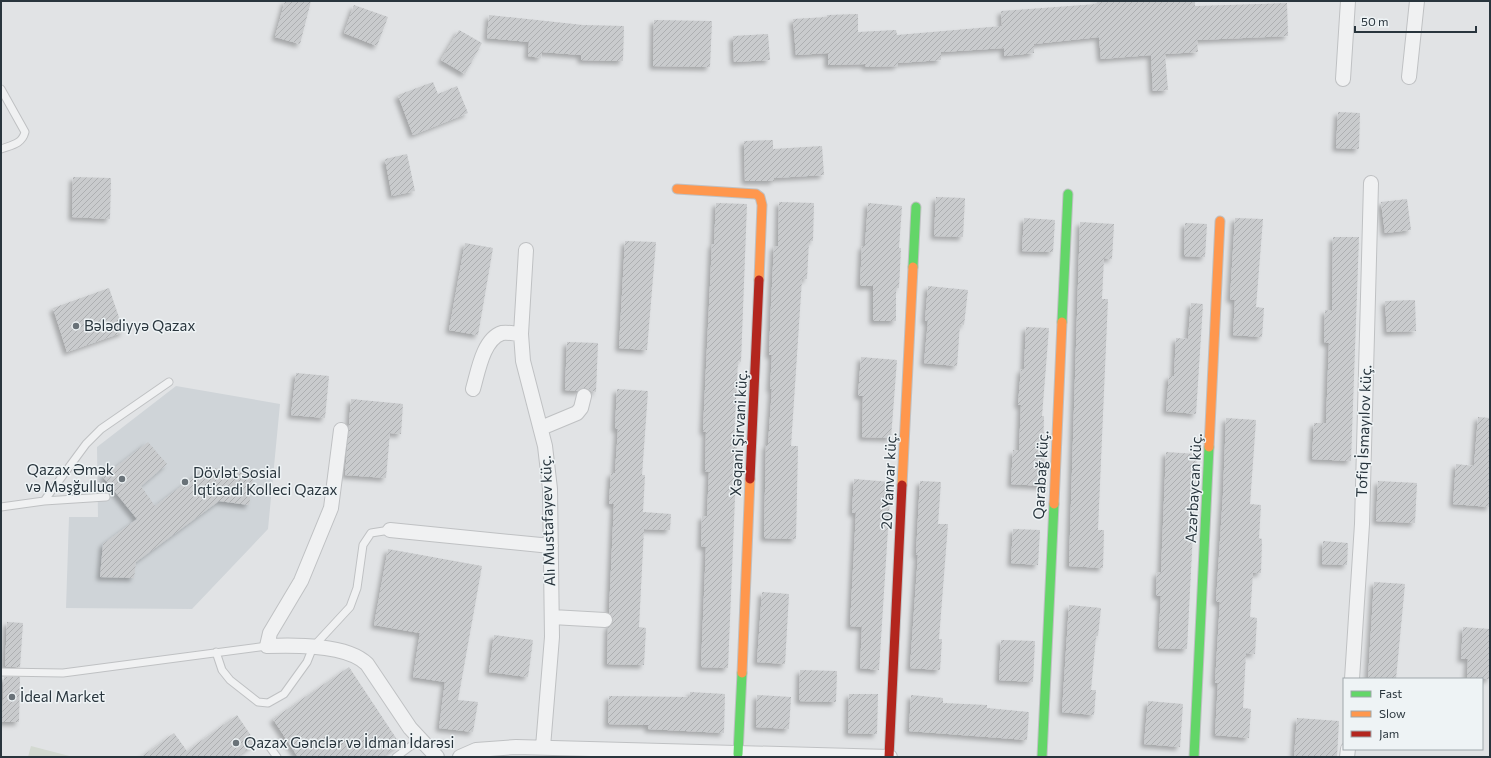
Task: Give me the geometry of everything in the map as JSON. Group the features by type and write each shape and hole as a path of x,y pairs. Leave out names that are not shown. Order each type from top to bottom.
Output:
{"street":[{"path":"1342,78 1348,1"},
{"path":"1409,77 1417,1"},
{"name":"Tofiq İsmayılov küç.","path":"1352,678 1362,524 1371,183"},
{"name":"Xəqani Şirvani küç.","path":"677,189 756,194 760,197 762,205 738,754"},
{"name":"Qarabağ küç.","path":"1042,757 1068,194"},
{"name":"20 Yanvar küç.","path":"889,757 916,207"},
{"name":"Azərbaycan küç.","path":"1194,757 1220,221"},
{"name":"Alı Mustafayev küç.","path":"526,250 521,334 524,368 541,428 548,466 551,546 551,668 543,748"},
{"path":"473,389 486,348 494,338 503,333 521,334"},
{"path":"541,428 577,413 581,408 584,396"},
{"path":"341,430 331,508 301,580 270,633 267,646 294,645 313,647 344,651 360,657 367,664 419,740 437,757"},
{"path":"390,530 551,546"},
{"path":"552,617 605,620"},
{"path":"460,757 476,750 494,747 889,757"}],"lane":[{"path":"1,89 25,132 24,139 19,143 1,149"},
{"path":"44,501 86,444 102,429 169,382"},
{"path":"1,507 44,501 106,497"},
{"path":"216,652 222,670 230,680 258,702 268,703 284,694 307,662 313,647 350,607 357,588 363,545 371,533 390,530"},
{"path":"1,672 63,673 267,646"},
{"path":"396,757 419,740"},
{"path":"269,746 277,757"}],"shaded area":[{"name":"Dövlət Sosial İqtisadi Kolleci Qazax","path":"176,386 280,404 268,529 192,609 66,608 69,517 98,517 97,447"},
{"path":"31,746 73,757 28,757"}],"building":[{"path":"285,1 311,1 300,44 275,37"},
{"path":"1097,1 1195,1 1195,6 1287,3 1288,36 1197,40 1198,52 1165,54 1168,90 1153,91 1151,55 1101,59 1099,37 1034,44 1034,53 1004,56 1004,48 941,52 941,60 898,63 898,66 866,67 865,64 828,65 828,53 796,55 793,19 827,17 827,15 858,14 858,32 896,30 897,35 1002,26 1001,11 1097,4"},
{"path":"354,5 388,17 377,46 344,33"},
{"path":"489,15 583,25 624,26 623,61 581,60 581,55 542,52 541,58 528,56 529,42 487,38"},
{"path":"654,20 712,21 710,67 653,66"},
{"path":"459,30 482,43 465,74 441,60"},
{"path":"768,34 770,60 734,62 733,36"},
{"path":"433,82 438,94 457,86 468,113 413,135 398,95"},
{"path":"1338,112 1360,113 1359,149 1336,148"},
{"path":"773,140 773,149 822,146 824,175 774,178 774,181 745,181 744,141"},
{"path":"407,154 415,191 392,196 385,159"},
{"path":"73,177 111,178 110,219 72,217"},
{"path":"936,197 965,198 963,237 934,236"},
{"path":"1407,199 1411,230 1385,233 1381,202"},
{"path":"779,202 814,203 813,241 809,241 807,279 802,279 791,446 798,446 796,539 764,538 766,445 768,445 772,389 770,389 772,355 769,355 771,306 774,246 778,246"},
{"path":"716,203 747,204 741,362 738,361 734,439 737,439 728,668 701,667 706,547 701,546 702,516 707,516 709,472 705,471 706,432 703,431 712,244 714,244"},
{"path":"868,203 902,206 899,248 901,248 899,288 896,288 896,321 873,321 873,286 860,286 862,246 865,246"},
{"path":"1024,218 1055,220 1053,252 1022,251"},
{"path":"1235,218 1263,219 1256,307 1264,308 1262,337 1233,335 1235,300 1230,299"},
{"path":"1080,222 1114,224 1112,259 1104,258 1102,299 1108,299 1098,530 1104,530 1103,568 1069,566"},
{"path":"1185,223 1207,224 1205,257 1184,256"},
{"path":"1333,237 1359,237 1351,461 1312,459 1314,423 1326,423 1329,343 1324,342 1325,310 1332,311"},
{"path":"625,241 656,242 647,350 619,348"},
{"path":"465,243 493,248 478,335 449,330"},
{"path":"928,286 968,290 964,325 960,324 957,366 924,363 928,321 925,321"},
{"path":"109,288 124,332 67,352 53,308"},
{"path":"1415,300 1416,331 1387,332 1385,301"},
{"path":"1191,303 1203,304 1196,414 1166,411 1169,376 1174,376 1176,338 1188,339"},
{"path":"1026,327 1049,328 1042,416 1044,416 1043,452 1045,452 1043,486 1011,484 1013,450 1019,451 1021,405 1018,405 1021,369 1024,370"},
{"path":"567,342 598,343 596,392 586,388 578,391 565,390"},
{"path":"861,357 897,360 891,438 862,437 863,396 858,396"},
{"path":"296,373 329,376 325,418 291,415"},
{"path":"617,389 648,391 642,475 645,475 643,512 671,514 670,530 644,529 639,627 646,628 644,665 607,664 608,628 613,620 609,613 614,504 609,504 611,473 615,473 618,429 615,429"},
{"path":"351,399 403,404 401,434 390,433 386,478 345,475"},
{"path":"1478,417 1490,418 1490,507 1453,504 1456,464 1474,466"},
{"path":"1226,418 1256,420 1250,504 1261,505 1259,538 1262,539 1261,573 1253,573 1250,617 1257,618 1255,654 1246,653 1243,708 1251,709 1249,738 1215,735 1218,683 1215,683 1220,602 1216,602"},
{"path":"148,442 167,464 141,486 155,506 207,467 254,473 249,505 219,501 136,562 134,578 100,577 103,544 137,519 103,477"},
{"path":"1166,452 1197,454 1187,649 1158,648 1161,596 1156,596 1157,572 1161,573"},
{"path":"854,479 891,482 879,670 860,668 862,627 850,626 856,513 852,513"},
{"path":"920,481 941,482 938,524 948,524 939,639 942,639 940,670 910,668 918,555 916,555"},
{"path":"1378,481 1417,483 1415,523 1376,521"},
{"path":"1013,529 1040,530 1038,565 1011,563"},
{"path":"1323,541 1348,543 1347,565 1322,564"},
{"path":"388,549 482,566 458,700 478,702 473,732 439,728 445,682 413,677 420,633 374,625"},
{"path":"1374,582 1405,584 1396,678 1368,678"},
{"path":"762,592 789,594 785,664 757,662"},
{"path":"1069,605 1101,608 1098,636 1096,636 1091,690 1096,690 1094,715 1062,712"},
{"path":"7,622 23,623 20,667 5,667"},
{"path":"1463,627 1490,629 1490,679 1467,678 1468,659 1461,659"},
{"path":"494,635 533,640 528,677 489,672"},
{"path":"1001,640 1035,641 1033,682 999,680"},
{"path":"349,667 400,744 381,757 298,757 273,719"},
{"path":"800,670 837,671 836,702 799,701"},
{"path":"4,677 20,677 19,722 2,722"},
{"path":"690,692 725,694 724,733 648,729 648,725 608,724 609,696 690,697"},
{"path":"849,694 878,694 877,734 848,733"},
{"path":"757,695 791,697 789,729 756,727"},
{"path":"911,695 943,698 943,703 987,705 987,708 1029,712 1027,740 909,731"},
{"path":"1148,701 1183,704 1180,747 1144,744"},
{"path":"237,715 256,743 236,757 141,757 174,733 187,751"},
{"path":"1297,718 1339,721 1337,757 1294,757"}],"traffic: fast":[{"path":"1062,322 1068,194"},
{"path":"913,267 916,207"},
{"path":"1194,757 1209,447"},
{"path":"1042,757 1054,504"},
{"path":"738,754 742,673"}],"traffic: slow":[{"path":"677,189 756,194 760,197 762,205 759,280"},
{"path":"1209,447 1220,221"},
{"path":"902,485 913,267"},
{"path":"1054,504 1062,322"},
{"path":"742,673 750,479"}],"traffic: jam":[{"path":"750,479 759,280"},
{"path":"889,757 902,485"}],"place":[{"name":"Bələdiyyə Qazax","path":"76,326"},
{"name":"Qazax Əmək və Məşğulluq","path":"122,479"},
{"name":"Dövlət Sosial İqtisadi Kolleci Qazax","path":"185,482"},
{"name":"İdeal Market","path":"12,697"},
{"name":"Qazax Gənclər və İdman İdarəsi","path":"236,743"}]}
